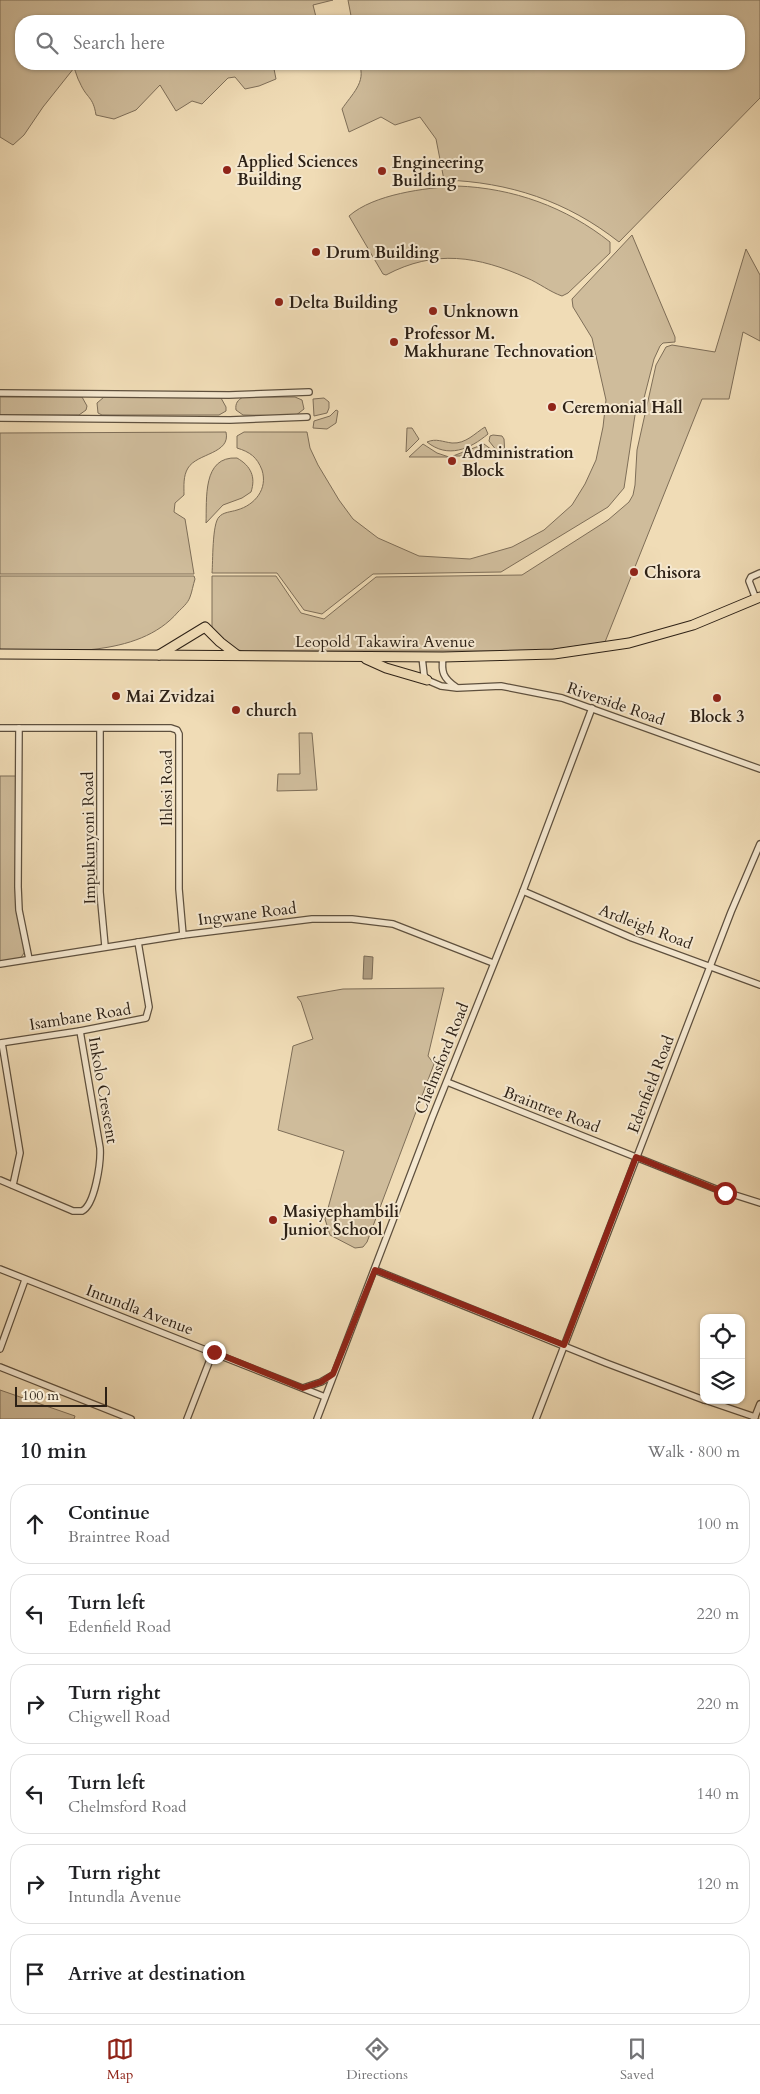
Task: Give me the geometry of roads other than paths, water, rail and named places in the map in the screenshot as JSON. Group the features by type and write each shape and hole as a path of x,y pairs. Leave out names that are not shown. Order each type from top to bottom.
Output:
{"highway":[{"name":"Leopold Takawira Avenue","path":"0,654 443,657 554,654 629,643 693,624 758,598"},
{"path":"158,656 205,627 237,655"},
{"path":"361,657 386,668 427,680"}],"street":[{"path":"0,393 171,395 309,392"},
{"path":"0,418 230,420 307,418"},
{"path":"758,598 749,581 751,577 760,573"},
{"path":"422,657 422,669 427,680"},
{"path":"443,657 443,675 446,680 458,688"},
{"name":"Riverside Road","path":"427,680 441,686 458,688 480,686 515,688 562,698 760,769"},
{"name":"Chelmsford Road","path":"317,1419 493,963 523,891 592,708"},
{"name":"Ihlosi Road","path":"0,728 100,730 174,728 179,734 179,889 183,934"},
{"path":"19,728 18,887 20,910 30,959"},
{"name":"Impukunyoni Road","path":"100,730 100,892 105,946"},
{"name":"Edenfield Road","path":"536,1419 710,966 760,844"},
{"name":"Ardleigh Road","path":"523,891 632,938 760,985"},
{"name":"Ingwane Road","path":"0,964 183,934 291,920 352,919 393,924 493,963"},
{"name":"Isambane Road","path":"1,1043 142,1020 148,1015 149,1007 138,942"},
{"name":"Inkolo Crescent","path":"0,1180 73,1211 82,1211 88,1205 101,1160 80,1031"},
{"path":"1,1043 20,1152 13,1185"},
{"name":"Braintree Road","path":"447,1082 716,1189 760,1203"},
{"name":"Intundla Avenue","path":"0,1270 214,1352 325,1397"},
{"path":"375,1270 606,1363 700,1398"},
{"path":"0,1349 25,1280"},
{"path":"187,1419 214,1352"},
{"path":"0,1367 131,1419"},
{"path":"303,1388 321,1382 333,1374"},
{"path":"715,1404 755,1418 760,1404"}],"place":[{"name":"Applied Sciences Building","path":"227,170"},
{"name":"Engineering Building","path":"382,171"},
{"name":"Drum Building","path":"316,252"},
{"name":"Delta Building","path":"279,302"},
{"name":"Unknown","path":"433,311"},
{"name":"Professor M. Makhurane Technovation","path":"394,342"},
{"name":"Ceremonial Hall","path":"552,407"},
{"name":"Administration Block","path":"452,461"},
{"name":"Chisora","path":"634,572"},
{"name":"Mai Zvidzai","path":"116,696"},
{"name":"Block 3","path":"717,698"},
{"name":"church","path":"236,710"},
{"name":"Masiyephambili Junior School","path":"273,1220"}]}
